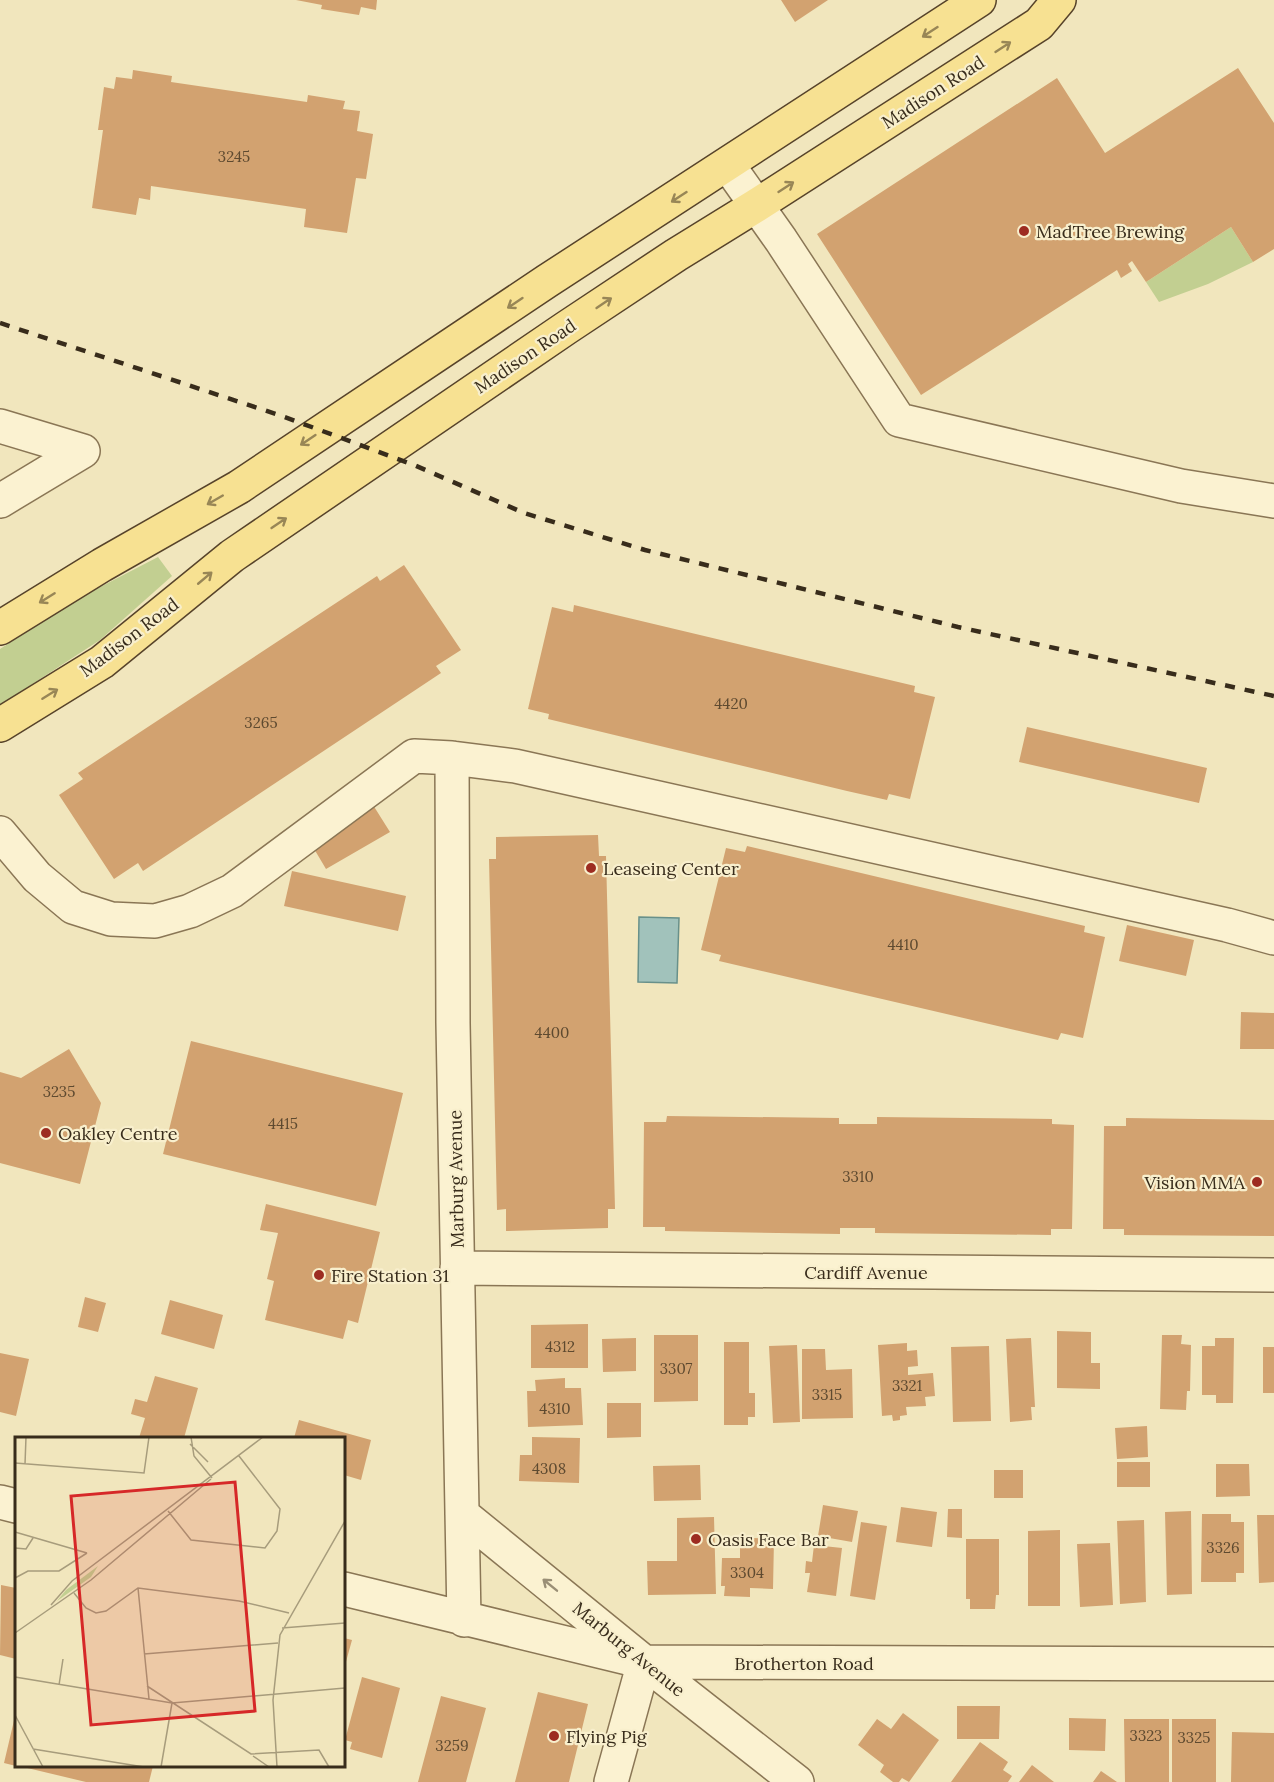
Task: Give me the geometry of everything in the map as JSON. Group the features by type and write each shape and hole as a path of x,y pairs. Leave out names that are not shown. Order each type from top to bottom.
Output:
{"main road":[{"path":"0,627 102,565 239,487 547,281 979,0"},
{"name":"Madison Road","path":"0,725 102,662 232,556 676,255 1039,24 1059,0"}],"street":[{"path":"728,165 757,205 899,420 1181,486 1274,501"},
{"path":"0,426 83,451 0,501"},
{"path":"0,833 37,877 73,907 111,919 155,921 190,910 232,891 414,756 452,758 515,766 1227,925 1274,938"},
{"name":"Marburg Avenue","path":"452,758 453,1023 464,1620"},
{"name":"Cardiff Avenue","path":"457,1269 1274,1275"},
{"path":"0,1502 15,1506"},
{"name":"Marburg Avenue","path":"462,1514 644,1662 797,1782"},
{"name":"Brotherton Road","path":"345,1589 644,1662 1274,1664"},
{"path":"611,1782 644,1662"}],"green space":[{"path":"1231,227 1253,262 1208,284 1159,302 1146,282"},
{"path":"158,557 172,576 100,640 0,705 0,649 79,598"}],"water":[{"path":"639,917 679,918 677,983 638,982"}],"building":[{"path":"296,0 377,0 376,10 361,7 359,15 321,9 322,5"},
{"path":"781,0 828,0 795,22"},
{"name":"MadTree Brewing","path":"1238,68 1274,123 1274,249 1253,262 1231,227 1146,282 1132,261 1128,264 1132,271 1121,278 1117,270 921,395 817,234 1057,78 1105,153"},
{"path":"133,70 172,76 171,82 307,102 308,95 345,101 343,109 360,111 357,131 373,134 366,179 356,178 347,233 304,227 306,209 151,186 150,200 139,198 136,215 92,208 103,130 98,130 104,87 114,89 116,77 132,79"},
{"path":"404,565 461,650 436,666 441,673 143,871 138,863 114,879 59,795 83,779 78,773 377,576 380,581"},
{"path":"574,605 915,686 914,692 935,697 910,799 889,794 887,800 847,791 548,719 549,714 528,709 552,607 573,612"},
{"path":"1027,727 1207,768 1199,803 1019,762"},
{"path":"373,805 390,832 326,869 310,842"},
{"path":"598,835 599,856 606,856 615,1209 608,1209 608,1228 506,1231 506,1209 497,1210 489,859 496,859 496,837"},
{"path":"747,846 1085,926 1084,932 1105,937 1083,1038 1061,1033 1058,1040 719,961 721,955 701,950 726,848 745,852"},
{"path":"292,871 406,896 398,931 284,906"},
{"path":"1127,925 1194,940 1186,976 1119,961"},
{"path":"1241,1012 1274,1013 1274,1049 1240,1049"},
{"path":"191,1041 403,1093 376,1206 163,1154"},
{"name":"Oakley Centre","path":"69,1049 101,1103 80,1184 0,1163 0,1072 21,1078"},
{"path":"667,1116 839,1118 839,1124 877,1124 877,1117 1052,1119 1052,1124 1074,1125 1072,1229 1051,1229 1051,1235 875,1233 875,1228 840,1228 840,1234 665,1231 665,1227 643,1227 644,1122 666,1122"},
{"path":"1126,1118 1274,1120 1274,1236 1124,1235 1124,1229 1103,1229 1104,1126 1126,1126"},
{"name":"Fire Station 31","path":"266,1204 380,1232 358,1323 348,1320 343,1339 265,1320 274,1281 267,1279 278,1233 260,1230"},
{"path":"85,1297 106,1303 98,1332 78,1327"},
{"path":"170,1300 223,1315 214,1349 161,1334"},
{"path":"588,1324 588,1368 531,1368 531,1325"},
{"path":"1057,1331 1091,1332 1091,1363 1100,1363 1100,1389 1057,1388"},
{"path":"654,1335 698,1335 698,1401 654,1402"},
{"path":"1162,1335 1182,1335 1181,1344 1191,1345 1190,1391 1187,1391 1186,1410 1160,1409"},
{"path":"636,1338 636,1371 603,1372 602,1339"},
{"path":"1031,1338 1035,1407 1031,1407 1032,1420 1010,1422 1006,1339"},
{"path":"1215,1338 1234,1338 1233,1403 1216,1403 1216,1395 1202,1395 1202,1346 1215,1346"},
{"path":"724,1342 749,1342 749,1393 755,1393 755,1417 748,1417 748,1425 724,1425"},
{"path":"907,1343 907,1351 917,1350 918,1366 908,1367 908,1375 933,1373 935,1396 925,1397 926,1406 906,1407 907,1415 900,1416 900,1420 893,1421 892,1415 882,1416 878,1345"},
{"path":"797,1345 800,1422 773,1423 769,1346"},
{"path":"989,1346 991,1421 953,1422 951,1347"},
{"path":"1263,1347 1274,1347 1274,1393 1263,1393"},
{"path":"802,1349 825,1349 826,1370 852,1369 853,1418 802,1419"},
{"path":"0,1353 29,1359 16,1416 0,1412"},
{"path":"155,1376 198,1388 184,1437 139,1437 145,1418 131,1414 135,1399 147,1402"},
{"path":"565,1378 565,1388 581,1388 583,1425 528,1427 527,1391 536,1391 535,1380"},
{"path":"607,1403 641,1403 641,1437 607,1438"},
{"path":"299,1420 371,1440 361,1480 345,1475 345,1437 294,1437"},
{"path":"1147,1426 1148,1457 1117,1459 1115,1428"},
{"path":"532,1437 580,1438 579,1483 519,1481 520,1455 532,1455"},
{"path":"1117,1462 1150,1462 1150,1487 1117,1487"},
{"path":"1216,1464 1249,1464 1250,1496 1216,1497"},
{"path":"700,1465 701,1500 654,1501 653,1466"},
{"path":"994,1470 1023,1470 1023,1498 994,1498"},
{"path":"823,1505 858,1511 852,1542 818,1536"},
{"path":"901,1507 937,1512 932,1547 896,1542"},
{"path":"948,1509 962,1509 962,1538 947,1537"},
{"path":"1191,1511 1192,1594 1167,1595 1165,1512"},
{"path":"1202,1514 1231,1514 1231,1522 1244,1522 1244,1573 1236,1573 1236,1582 1201,1582"},
{"path":"1257,1515 1274,1515 1274,1582 1259,1583"},
{"name":"Oasis Face Bar","path":"714,1517 716,1594 648,1595 647,1561 677,1561 677,1518"},
{"path":"1144,1520 1146,1602 1120,1604 1117,1521"},
{"path":"861,1522 887,1526 875,1600 850,1596"},
{"path":"1060,1530 1060,1606 1028,1606 1028,1531"},
{"path":"754,1538 774,1539 773,1589 750,1588 750,1597 724,1596 725,1586 721,1586 722,1558 740,1558 740,1548"},
{"path":"966,1539 999,1539 999,1595 996,1595 995,1609 970,1609 970,1599 966,1599"},
{"path":"1110,1543 1113,1605 1080,1607 1077,1544"},
{"path":"814,1545 842,1548 836,1596 807,1592 810,1573 805,1573 806,1561 812,1562"},
{"path":"1,1585 15,1588 15,1659 0,1655"},
{"path":"345,1638 352,1640 345,1665"},
{"path":"362,1677 400,1688 382,1758 350,1749 352,1742 345,1740"},
{"name":"Flying Pig","path":"538,1692 588,1704 569,1782 515,1782"},
{"path":"441,1696 486,1708 466,1782 418,1782"},
{"path":"957,1706 1000,1706 999,1739 957,1739"},
{"path":"903,1713 939,1740 909,1782 902,1778 899,1782 893,1782 880,1772 884,1765 858,1745 877,1719 891,1729"},
{"path":"15,1716 15,1766 4,1763"},
{"path":"1069,1718 1106,1719 1105,1751 1069,1750"},
{"path":"1124,1719 1169,1719 1169,1782 1125,1782"},
{"path":"1172,1719 1216,1719 1216,1782 1172,1782"},
{"path":"1232,1732 1274,1733 1274,1782 1231,1782"},
{"path":"980,1742 1008,1762 1003,1770 1012,1776 1008,1782 951,1782"},
{"path":"1032,1765 1054,1782 1019,1782"},
{"path":"23,1767 153,1767 149,1782 86,1782"},
{"path":"1101,1771 1117,1782 1093,1782"}],"railway":[{"path":"0,323 282,416 414,465 524,513 645,550 958,627 1274,696"}],"place":[{"name":"MadTree Brewing","path":"1024,231"},
{"name":"Leaseing Center","path":"591,868"},
{"name":"Oakley Centre","path":"46,1133"},
{"name":"Vision MMA","path":"1257,1182"},
{"name":"Fire Station 31","path":"319,1275"},
{"name":"Oasis Face Bar","path":"696,1539"},
{"name":"Flying Pig","path":"554,1736"}]}
